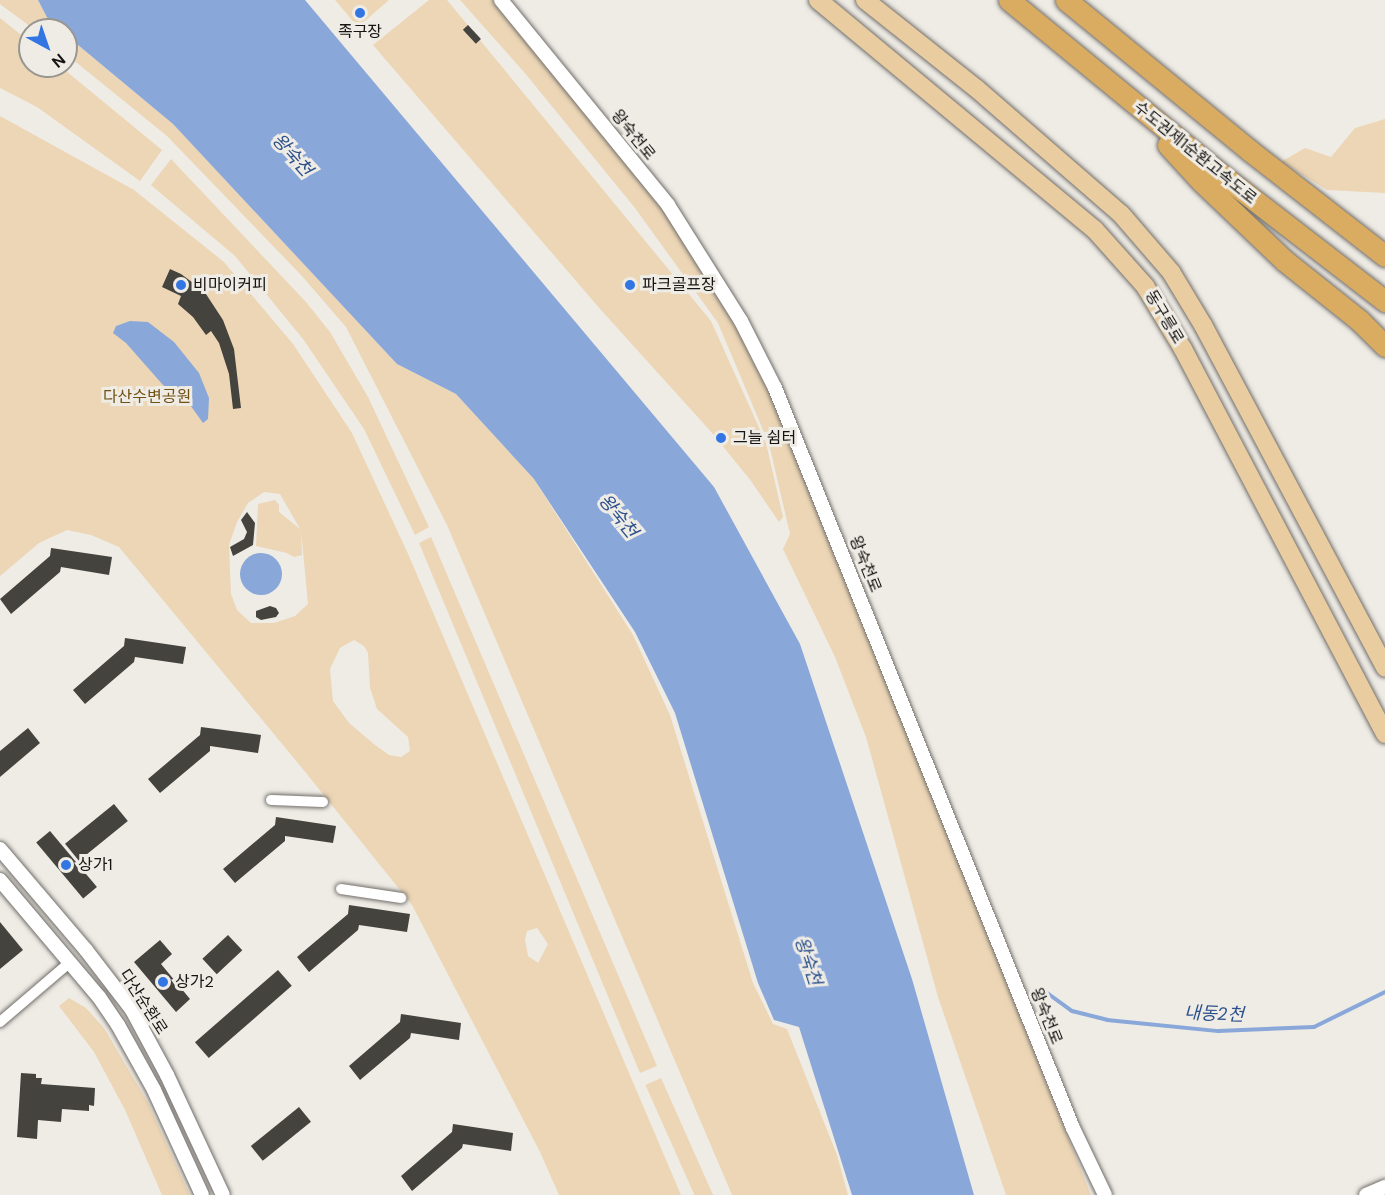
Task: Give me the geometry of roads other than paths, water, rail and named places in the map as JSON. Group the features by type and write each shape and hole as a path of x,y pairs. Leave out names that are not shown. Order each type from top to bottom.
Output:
{"highway":[{"name":"수도권제1순환고속도로","path":"1009,0 1227,179 1385,301"},
{"path":"1066,0 1240,143 1385,256"},
{"path":"1120,92 1202,182 1285,261 1359,320 1385,346"}],"main road":[{"name":"동구릉로","path":"818,0 1095,230 1145,286 1183,349 1385,734"},
{"name":"동구릉로","path":"865,0 976,89 1121,214 1171,272 1203,325 1385,668"}],"street":[{"name":"왕숙천로","path":"501,0 668,205 741,321 775,388 1072,1128 1105,1195"},
{"path":"271,800 323,802"},
{"name":"다산순환로","path":"0,849 86,950 132,1010 167,1075 223,1195"},
{"name":"다산순환로","path":"0,880 99,997 138,1058 202,1195"},
{"path":"341,889 401,898"},
{"path":"0,1022 69,963"},
{"path":"1366,1195 1385,1187"}],"water":[{"name":"왕숙천","path":"38,0 305,0 714,487 800,644 912,979 974,1195 852,1195 799,1027 774,1020 758,983 675,713 635,632 534,479 456,394 397,364 173,124 78,45 78,18 47,18"},
{"path":"130,321 148,322 174,342 199,373 209,398 208,419 203,423 188,402 163,385 126,343 113,333 116,326"},
{"path":"261,553 276,559 282,574 276,589 261,595 246,589 240,574 246,559"}],"waterway":[{"name":"내동2천","path":"1043,990 1072,1011 1107,1020 1218,1031 1314,1027 1385,992"}],"place":[{"name":"족구장","path":"360,13"},
{"name":"비마이커피","path":"181,285"},
{"name":"파크골프장","path":"630,285"},
{"name":"그늘 쉼터","path":"721,438"},
{"name":"상가1","path":"66,865"},
{"name":"상가2","path":"163,982"}],"park label":[{"name":"다산수변공원","path":"147,397"}]}
